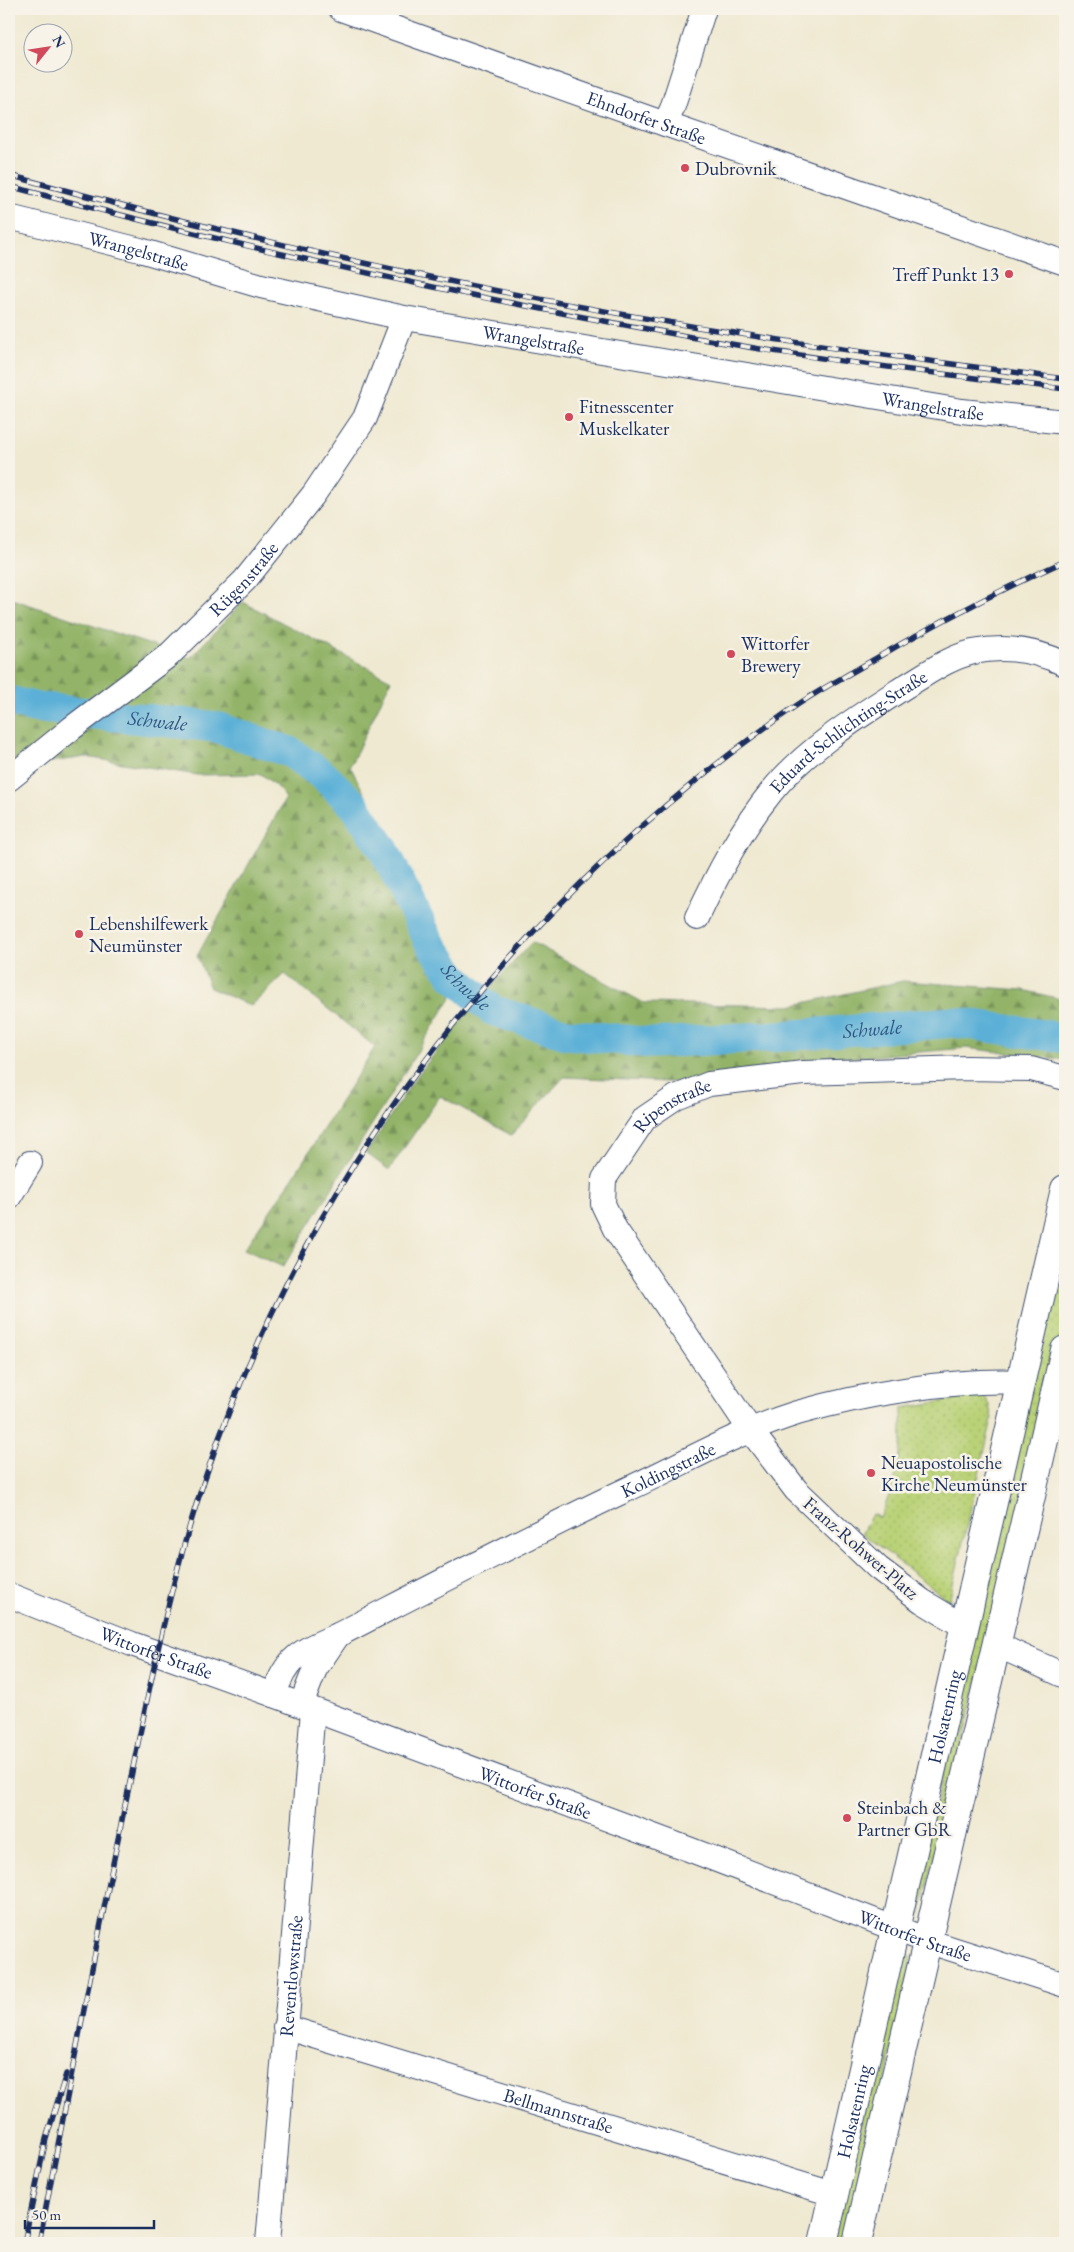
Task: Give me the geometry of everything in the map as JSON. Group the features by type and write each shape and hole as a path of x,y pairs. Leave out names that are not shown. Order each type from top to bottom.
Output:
{"main road":[{"name":"Holsatenring","path":"823,2243 1065,1190"},
{"name":"Holsatenring","path":"862,2242 927,1941 1062,1376 1065,1350"}],"street":[{"name":"Ehndorfer Straße","path":"341,9 1065,263"},
{"path":"665,124 672,109 704,9"},
{"name":"Wrangelstraße","path":"9,217 140,250 261,286 404,318 962,410 1065,422"},
{"name":"Rügenstraße","path":"9,779 72,728 170,655 245,580 314,494 364,418 404,318"},
{"name":"Eduard-Schlichting-Straße","path":"697,918 733,848 755,812 774,789 796,766 875,706 946,661 973,652 1000,648 1024,650 1050,657 1065,664"},
{"name":"Ripenstraße","path":"751,1431 615,1229 603,1204 604,1179 645,1118 676,1097 709,1084 803,1073 967,1068 1031,1069 1065,1078"},
{"path":"9,1197 30,1163"},
{"name":"Koldingstraße","path":"274,1695 280,1674 290,1662 310,1648 531,1535 751,1431 797,1414 914,1389 982,1381 1021,1382"},
{"name":"Franz-Rohwer-Platz","path":"751,1431 796,1490 836,1530 878,1568 922,1602 966,1627"},
{"name":"Wittorfer Straße","path":"9,1595 132,1644 691,1850 927,1941 1065,1985"},
{"name":"Koldingstraße","path":"307,1708 315,1669 338,1635"},
{"path":"997,1646 1065,1676"},
{"name":"Reventlowstraße","path":"268,2243 307,1708"},
{"name":"Bellmannstraße","path":"285,2027 833,2194"}],"green space":[{"path":"9,598 190,658 243,602 391,680 350,766 462,980 283,1267 244,1249 292,1179 375,1047 285,974 251,1006 210,988 197,956 286,798 275,785 261,774 197,775 86,757 9,768"},
{"path":"532,942 644,1003 790,1006 903,981 1023,990 1065,1000 1065,1060 966,1048 803,1062 709,1084 564,1077 511,1135 440,1096 389,1170 366,1153 414,1080 466,1014"},
{"path":"1065,1233 1065,1323 920,1915 912,1911"},
{"path":"983,1395 989,1405 992,1419 949,1601 862,1533 872,1514 880,1518 891,1490 902,1439 902,1408"},
{"path":"907,1954 912,1958 850,2243 832,2243 901,1955"}],"waterway":[{"name":"Schwale","path":"9,701 33,707 216,727 290,752 324,776 354,805 384,850 430,943 454,977 492,1010 566,1034 652,1043 783,1036 953,1022 1065,1038"}],"railway":[{"path":"9,175 195,224 476,287 665,322 798,343 1065,379"},
{"path":"9,186 287,255 566,314 793,354 1065,389"},
{"path":"39,2243 146,1705 172,1591 193,1515 205,1478 249,1363 303,1252 365,1147 436,1047 514,953 599,866 691,784 790,710 816,693 911,638 1013,585 1065,561"},
{"path":"24,2243 46,2139 66,2074"}],"place":[{"name":"Dubrovnik","path":"685,168"},
{"name":"Treff Punkt 13","path":"1009,274"},
{"name":"Fitnesscenter Muskelkater","path":"569,417"},
{"name":"Wittorfer Brewery","path":"731,654"},
{"name":"Lebenshilfewerk Neumünster","path":"79,934"},
{"name":"Neuapostolische Kirche Neumünster","path":"871,1473"},
{"name":"Steinbach & Partner GbR","path":"847,1818"}]}
